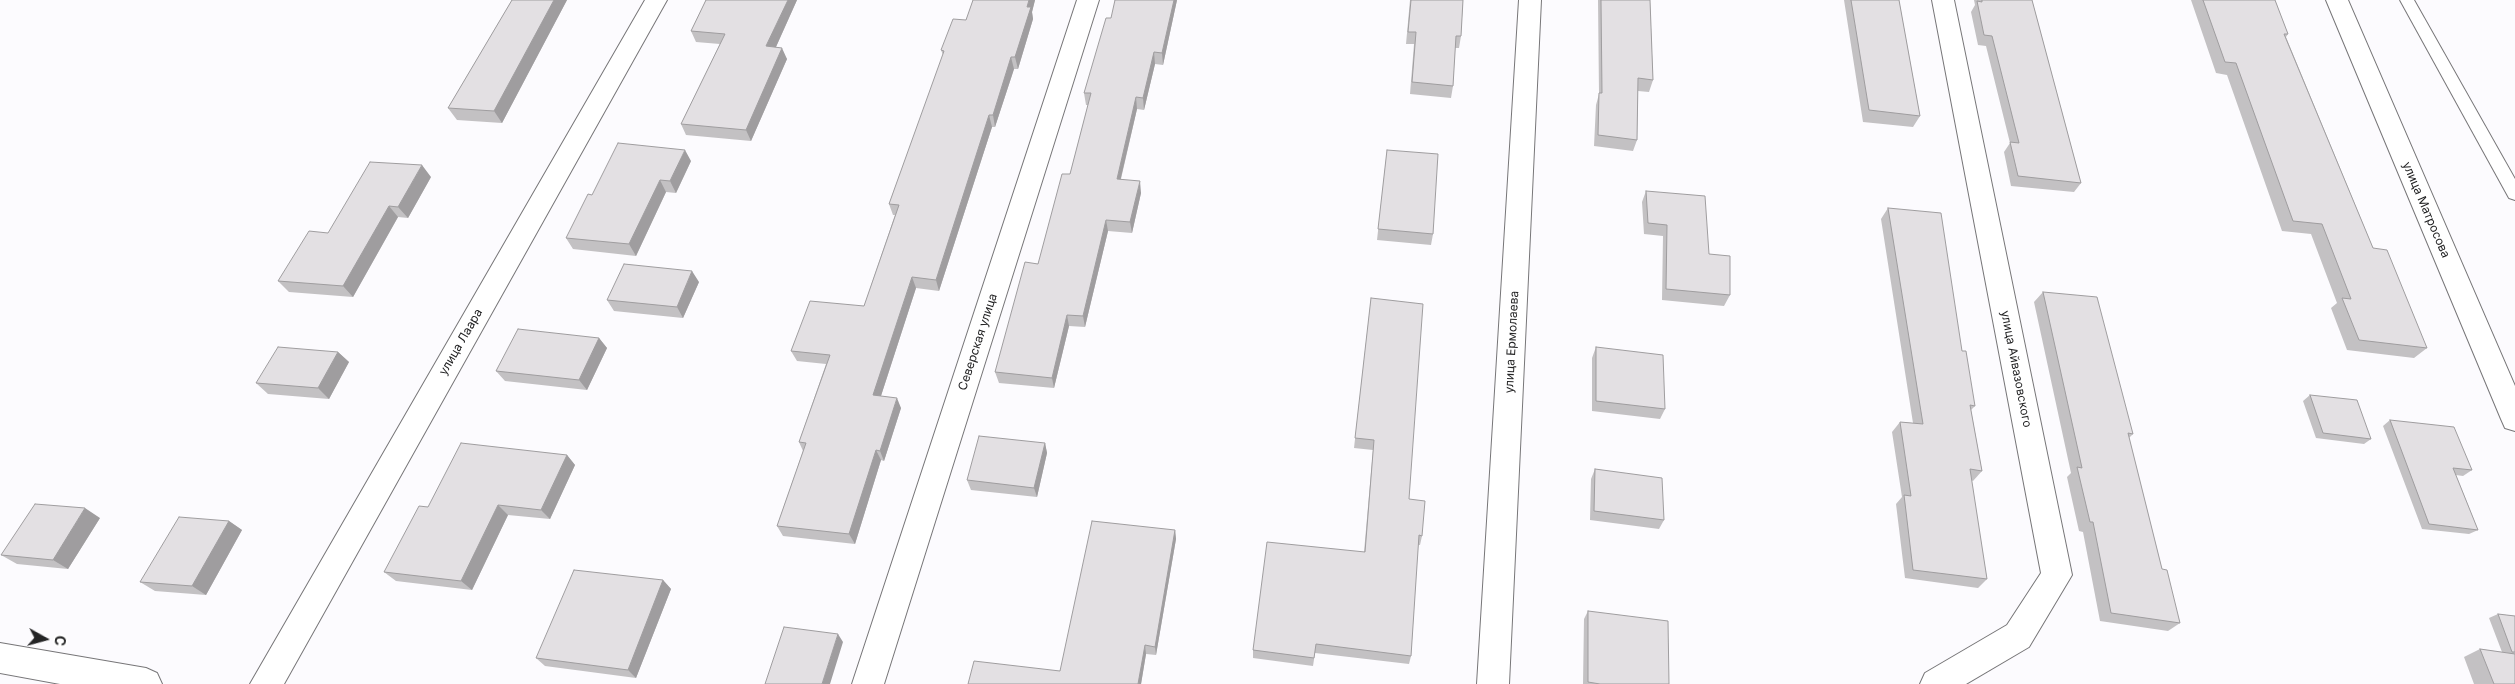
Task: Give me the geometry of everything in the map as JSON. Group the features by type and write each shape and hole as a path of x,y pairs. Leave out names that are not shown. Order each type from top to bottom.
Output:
{"street":[{"name":"улица Лаара","path":"266,684 656,0"},
{"name":"Северская улица","path":"868,684 1088,0"},
{"name":"улица Ермолаева","path":"1493,684 1530,0"},
{"name":"улица Айвазовского","path":"1936,684 2018,636 2057,575 1943,0"},
{"name":"улица Матросова","path":"2336,0 2515,419"},
{"path":"0,658 146,684"}],"lane":[{"path":"2407,0 2515,194"}],"building":[{"path":"512,0 554,0 494,111 448,108"},
{"path":"706,0 788,0 766,46 782,48 746,130 681,124 725,34 691,31"},
{"path":"973,0 1029,0 1027,7 1031,7 1015,57 1011,57 993,115 989,115 936,280 912,277 873,395 897,398 880,451 876,450 849,534 777,526 806,443 799,442 830,355 791,351 810,301 864,306 899,205 889,204 944,51 941,50 953,19 966,20"},
{"path":"1115,0 1174,0 1162,53 1154,52 1143,98 1136,97 1117,179 1140,181 1130,222 1106,220 1083,316 1067,315 1052,378 995,372 1025,262 1038,264 1062,174 1070,174 1091,93 1084,93 1106,18 1111,18"},
{"path":"1411,0 1463,0 1461,36 1456,36 1453,86 1412,82 1416,32 1408,32"},
{"path":"1601,0 1650,0 1653,80 1638,78 1637,140 1598,135 1599,93 1602,93"},
{"path":"1851,0 1899,0 1920,116 1869,110"},
{"path":"1982,0 2032,0 2081,183 2018,176 2010,142 2019,143 1992,36 1984,35 1977,1 1982,2"},
{"path":"2203,0 2275,0 2288,34 2284,34 2373,248 2387,250 2427,348 2359,340 2342,298 2351,299 2322,224 2293,221 2236,63 2225,62"},
{"path":"618,143 685,150 670,181 660,180 629,244 566,238 588,194 592,195"},
{"path":"1387,150 1438,154 1433,234 1378,229"},
{"path":"370,162 422,165 398,207 389,206 343,286 278,281 309,231 328,233"},
{"path":"1646,191 1705,196 1709,254 1730,256 1730,295 1666,289 1667,225 1648,223"},
{"path":"1888,208 1941,213 1962,351 1966,351 1975,406 1970,405 1982,471 1970,469 1987,579 1913,570 1904,495 1911,496 1900,422 1923,424"},
{"path":"624,264 692,271 677,307 607,300"},
{"path":"2043,292 2097,297 2133,434 2128,433 2162,569 2167,570 2180,623 2111,613 2093,522 2090,522 2077,467 2082,468"},
{"path":"1371,298 1423,304 1409,499 1425,501 1422,536 1419,535 1411,656 1316,644 1314,658 1253,650 1267,542 1365,552 1374,440 1355,438"},
{"path":"518,329 599,338 579,380 496,371"},
{"path":"278,347 338,352 318,388 256,383"},
{"path":"1596,347 1663,355 1665,409 1596,401"},
{"path":"2310,395 2357,400 2371,439 2323,433"},
{"path":"2390,420 2454,427 2472,470 2453,468 2478,530 2429,524"},
{"path":"979,436 1045,443 1034,488 967,480"},
{"path":"461,443 567,455 541,510 498,505 461,581 384,572 419,506 428,507"},
{"path":"1595,469 1662,478 1664,520 1594,511"},
{"path":"35,504 85,508 53,560 1,555"},
{"path":"179,517 229,521 192,586 140,582"},
{"path":"1092,521 1175,530 1155,647 1145,645 1138,684 968,684 974,661 1060,671"},
{"path":"574,570 663,580 628,670 536,658"},
{"path":"1588,611 1668,621 1669,684 1600,684 1588,682"},
{"path":"2498,614 2515,616 2515,652 2512,652"},
{"path":"784,627 838,634 822,684 765,684"},
{"path":"2480,649 2515,654 2515,684 2494,684"}]}
